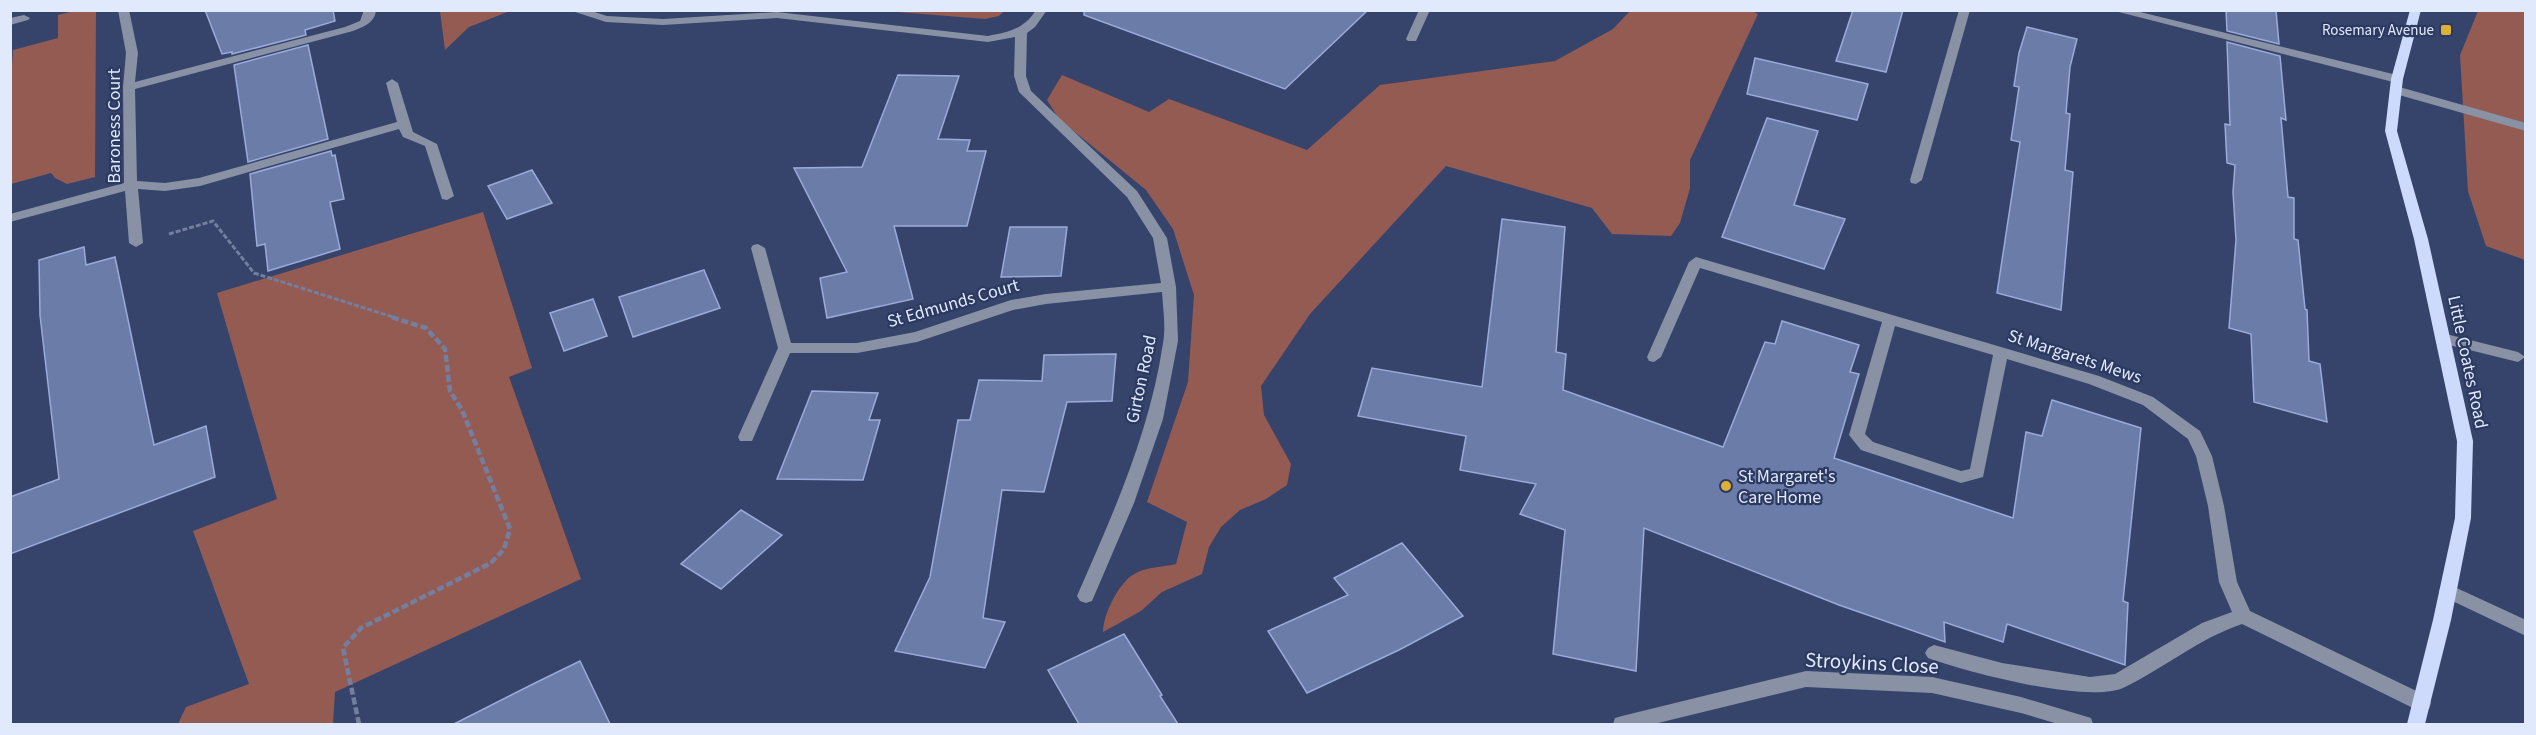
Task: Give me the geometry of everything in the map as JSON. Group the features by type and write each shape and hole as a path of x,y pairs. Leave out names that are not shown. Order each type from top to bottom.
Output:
{"main road":[{"name":"Little Coates Road","path":"2416,10 2396,84 2391,131 2421,239 2465,441 2463,518 2416,724"}],"street":[{"name":"Baroness Court","path":"123,10 132,53 129,87 131,185 136,243"},
{"path":"129,87 350,29 364,23 370,15 370,10"},
{"path":"574,10 606,20 663,22 777,15 988,39 1021,33 1036,21 1042,10"},
{"path":"1412,39 1425,10"},
{"path":"1916,180 1965,10"},
{"path":"2116,10 2396,84 2526,127"},
{"path":"10,22 24,18"},
{"name":"Girton Road","path":"1021,33 1020,76 1025,92 1132,194 1160,238 1168,287 1171,341 1155,418 1126,503 1086,596"},
{"path":"392,83 407,134 431,144 447,196"},
{"path":"10,218 131,185 165,187 200,182 405,124"},
{"path":"746,437 784,348 758,248"},
{"name":"St Margarets Mews","path":"1654,357 1696,262 2094,380 2148,400 2194,435 2204,456 2216,506 2228,582 2243,616"},
{"name":"St Edmunds Court","path":"784,348 856,348 917,337 1011,305 1046,299 1168,287"},
{"path":"1890,318 1857,435 1867,446 1961,477 1977,474 2001,352"},
{"path":"2442,338 2518,357"},
{"path":"2448,591 2526,629"},
{"path":"1934,653 2002,671 2090,686 2118,682 2208,627 2243,616 2422,703"},
{"name":"Stroykins Close","path":"1622,724 1806,679 1932,685 2021,705 2084,724"}],"path":[{"path":"136,243 213,221 254,273 426,328 445,349 450,391 462,410 510,529 504,549 491,563 361,628 343,648 359,724"}],"shaded area":[{"path":"78,10 96,11 95,177 67,184 55,178 51,173 11,184 10,97 13,50 58,38 58,15"},
{"path":"440,10 510,11 469,27 445,50"},
{"path":"1750,10 1758,14 1690,160 1690,188 1680,223 1671,236 1612,234 1592,208 1446,166 1310,314 1261,386 1264,415 1291,464 1287,485 1266,499 1240,510 1221,527 1209,547 1202,574 1162,592 1141,611 1103,632 1109,607 1119,589 1131,576 1142,570 1176,564 1187,522 1147,502 1188,382 1194,295 1173,229 1146,190 1059,119 1047,100 1062,75 1149,112 1169,99 1307,150 1380,85 1555,61 1613,29 1630,11"},
{"path":"886,11 1004,11 999,16 985,19"},
{"path":"2478,11 2525,11 2525,260 2486,246 2468,191 2460,55"},
{"path":"483,212 532,368 509,377 581,579 335,692 333,724 178,724 186,707 249,684 193,531 277,499 217,293"}],"building":[{"path":"205,10 333,10 335,21 305,30 306,35 232,54 232,52 222,54"},
{"path":"1084,10 1368,10 1285,89 1084,15"},
{"path":"1853,10 1903,10 1886,72 1836,61"},
{"path":"2226,10 2276,10 2279,44 2227,31"},
{"path":"2027,27 2077,39 2070,67 2066,113 2070,114 2065,170 2073,172 2061,310 1997,293 2020,142 2011,140 2019,87 2014,86 2019,53"},
{"path":"2227,42 2280,56 2286,120 2281,118 2288,197 2294,198 2294,239 2298,240 2305,309 2307,310 2309,361 2320,364 2327,422 2254,402 2251,334 2229,328 2236,240 2233,192 2235,165 2227,163 2225,124 2230,125"},
{"path":"308,45 328,139 248,162 234,65"},
{"path":"1755,58 1868,84 1857,120 1747,94"},
{"path":"898,75 959,76 938,139 970,140 967,151 986,151 967,226 894,226 913,299 827,318 820,278 847,272 794,168 862,167"},
{"path":"1767,118 1818,131 1794,205 1845,219 1824,269 1722,237"},
{"path":"331,151 332,156 335,155 344,199 330,202 340,249 268,271 265,244 257,246 250,174"},
{"path":"532,170 552,203 507,219 488,186"},
{"name":"St Margaret's Care Home","path":"1502,219 1565,227 1556,352 1566,354 1563,390 1723,447 1765,342 1775,344 1782,321 1859,345 1850,372 1859,374 1834,458 2013,518 2026,432 2042,436 2052,400 2141,428 2123,601 2128,603 2125,665 2007,624 2003,642 1944,622 1945,642 1839,605 1644,528 1636,671 1553,654 1565,530 1520,514 1536,484 1460,470 1466,436 1358,416 1372,368 1482,387"},
{"path":"1010,227 1067,227 1061,276 1001,277"},
{"path":"84,247 86,265 115,257 154,445 206,426 215,477 10,554 10,497 59,479 40,315 39,260"},
{"path":"704,270 720,308 633,337 619,297"},
{"path":"593,299 607,336 564,351 550,313"},
{"path":"1116,354 1112,401 1067,402 1044,492 1002,490 983,618 1005,622 985,668 895,651 930,577 958,420 970,420 979,380 1042,381 1044,355"},
{"path":"812,391 878,393 869,420 880,420 863,480 777,479"},
{"path":"741,510 782,535 721,589 681,564"},
{"path":"1402,543 1463,616 1399,650 1307,693 1268,631 1348,595 1334,578"},
{"path":"1124,634 1178,724 1079,724 1048,670"},
{"path":"580,661 610,724 454,724 535,683"}],"place":[{"name":"Rosemary Avenue","path":"2446,30"},
{"name":"St Margaret's Care Home","path":"1726,486"}]}
